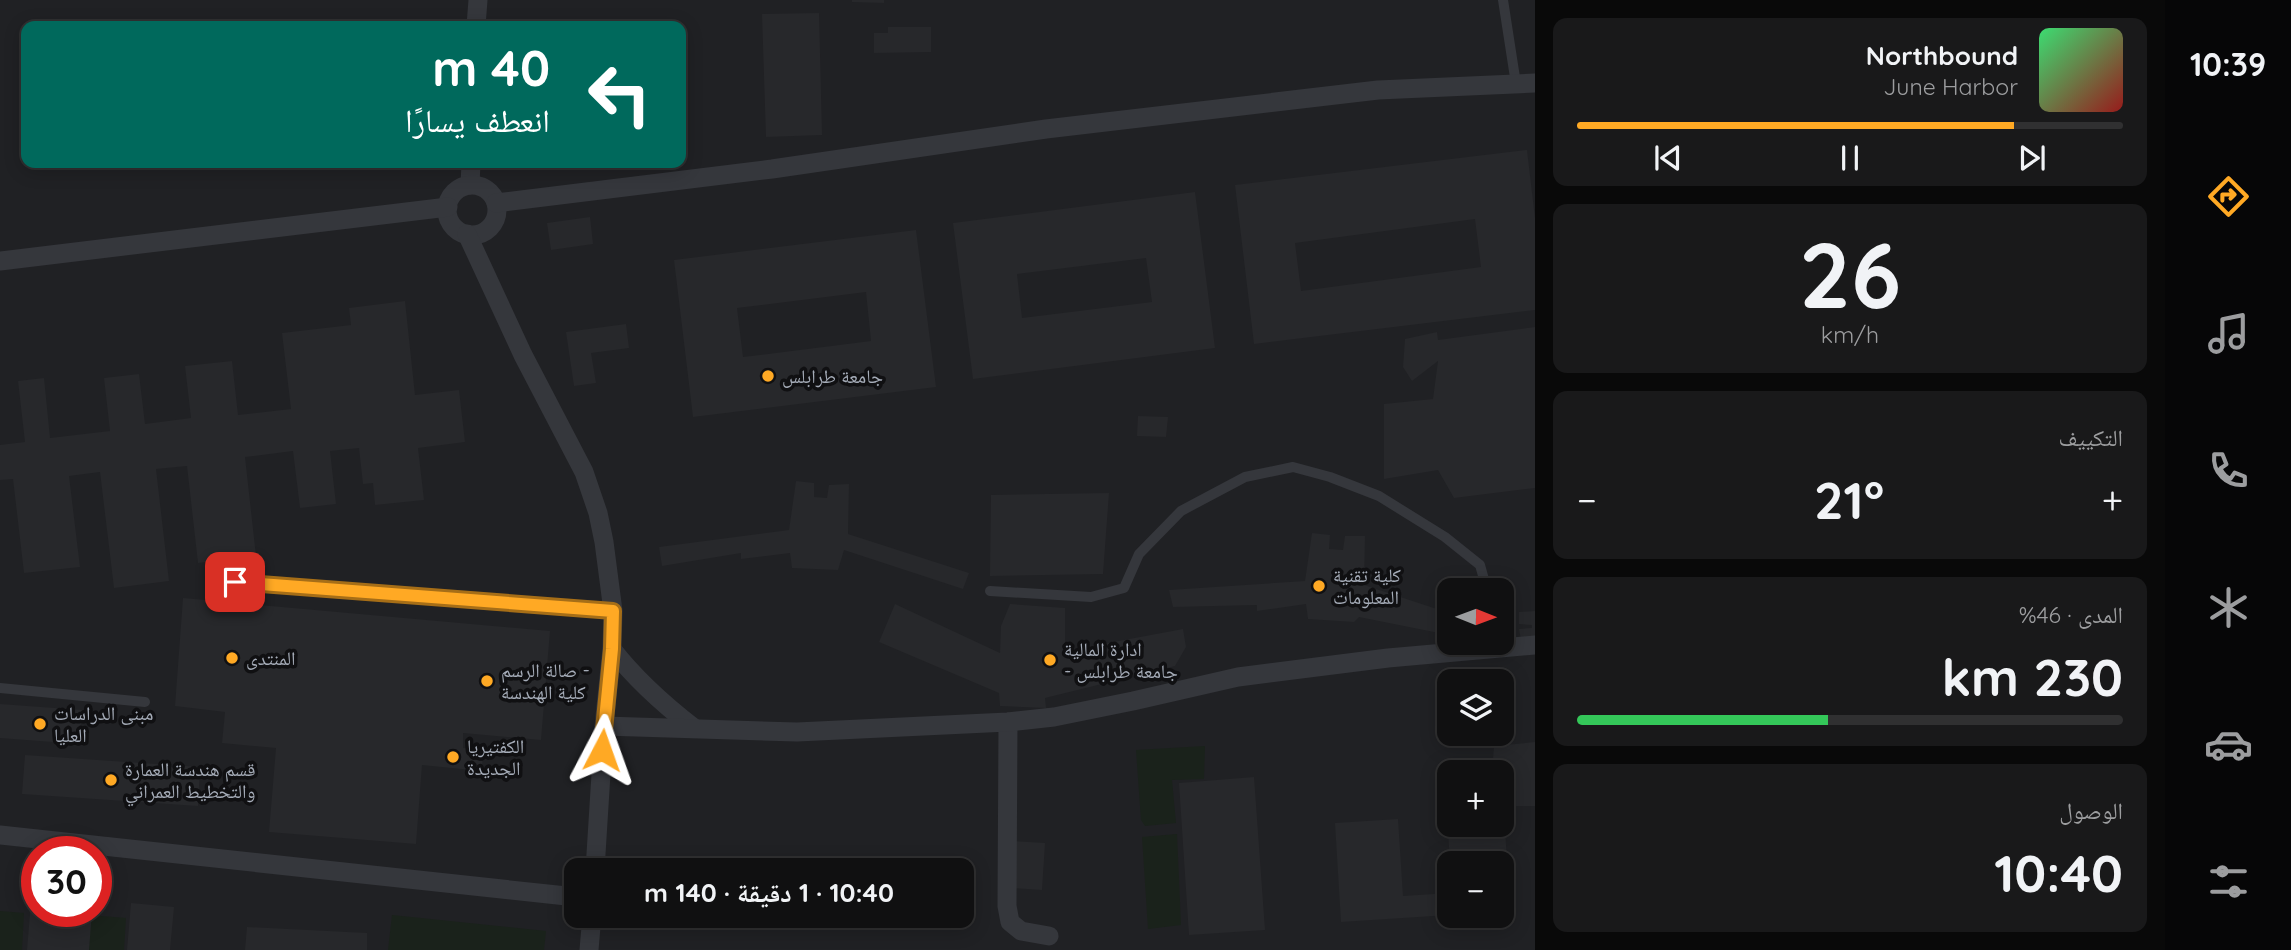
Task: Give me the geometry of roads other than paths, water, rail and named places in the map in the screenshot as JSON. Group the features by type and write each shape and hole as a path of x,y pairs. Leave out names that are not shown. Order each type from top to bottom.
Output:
{"street":[{"path":"477,21 478,0"},
{"path":"496,203 772,169 1046,129 1364,91 1525,84"},
{"path":"470,185 471,168"},
{"path":"470,185 489,191 496,203 494,223 477,234 467,234 454,227 450,221 447,207 455,192 470,185"},
{"path":"0,261 447,207"},
{"path":"467,234 523,355 584,472 602,532 613,611 596,858"},
{"path":"1514,644 1535,645"},
{"path":"612,649 632,675 694,728"},
{"path":"604,726 797,732 1008,722 1054,717 1238,677 1437,652"},
{"path":"1008,722 1007,906 1010,922 1021,931 1049,936"},
{"path":"0,835 564,896"},
{"path":"589,950 591,928"}],"lane":[{"path":"1503,0 1525,84"},
{"path":"990,591 1091,597 1124,587 1139,554 1181,511 1245,477 1293,467 1330,477 1379,496 1445,537 1480,565 1484,578"},
{"path":"235,582 613,611"},
{"path":"0,688 145,702"}],"place":[{"name":"جامعة طرابلس","path":"768,376"},
{"name":"كلية تقنية المعلومات","path":"1319,586"},
{"name":"المنتدى","path":"232,658"},
{"name":"ادارة المالية - جامعة طرابلس","path":"1050,660"},
{"name":"صالة الرسم - كلية الهندسة","path":"487,681"},
{"name":"مبنى الدراسات العليا","path":"40,724"},
{"name":"الكفتيريا الجديدة","path":"453,757"},
{"name":"قسم هندسة العمارة والتخطيط العمراني","path":"111,780"}]}
